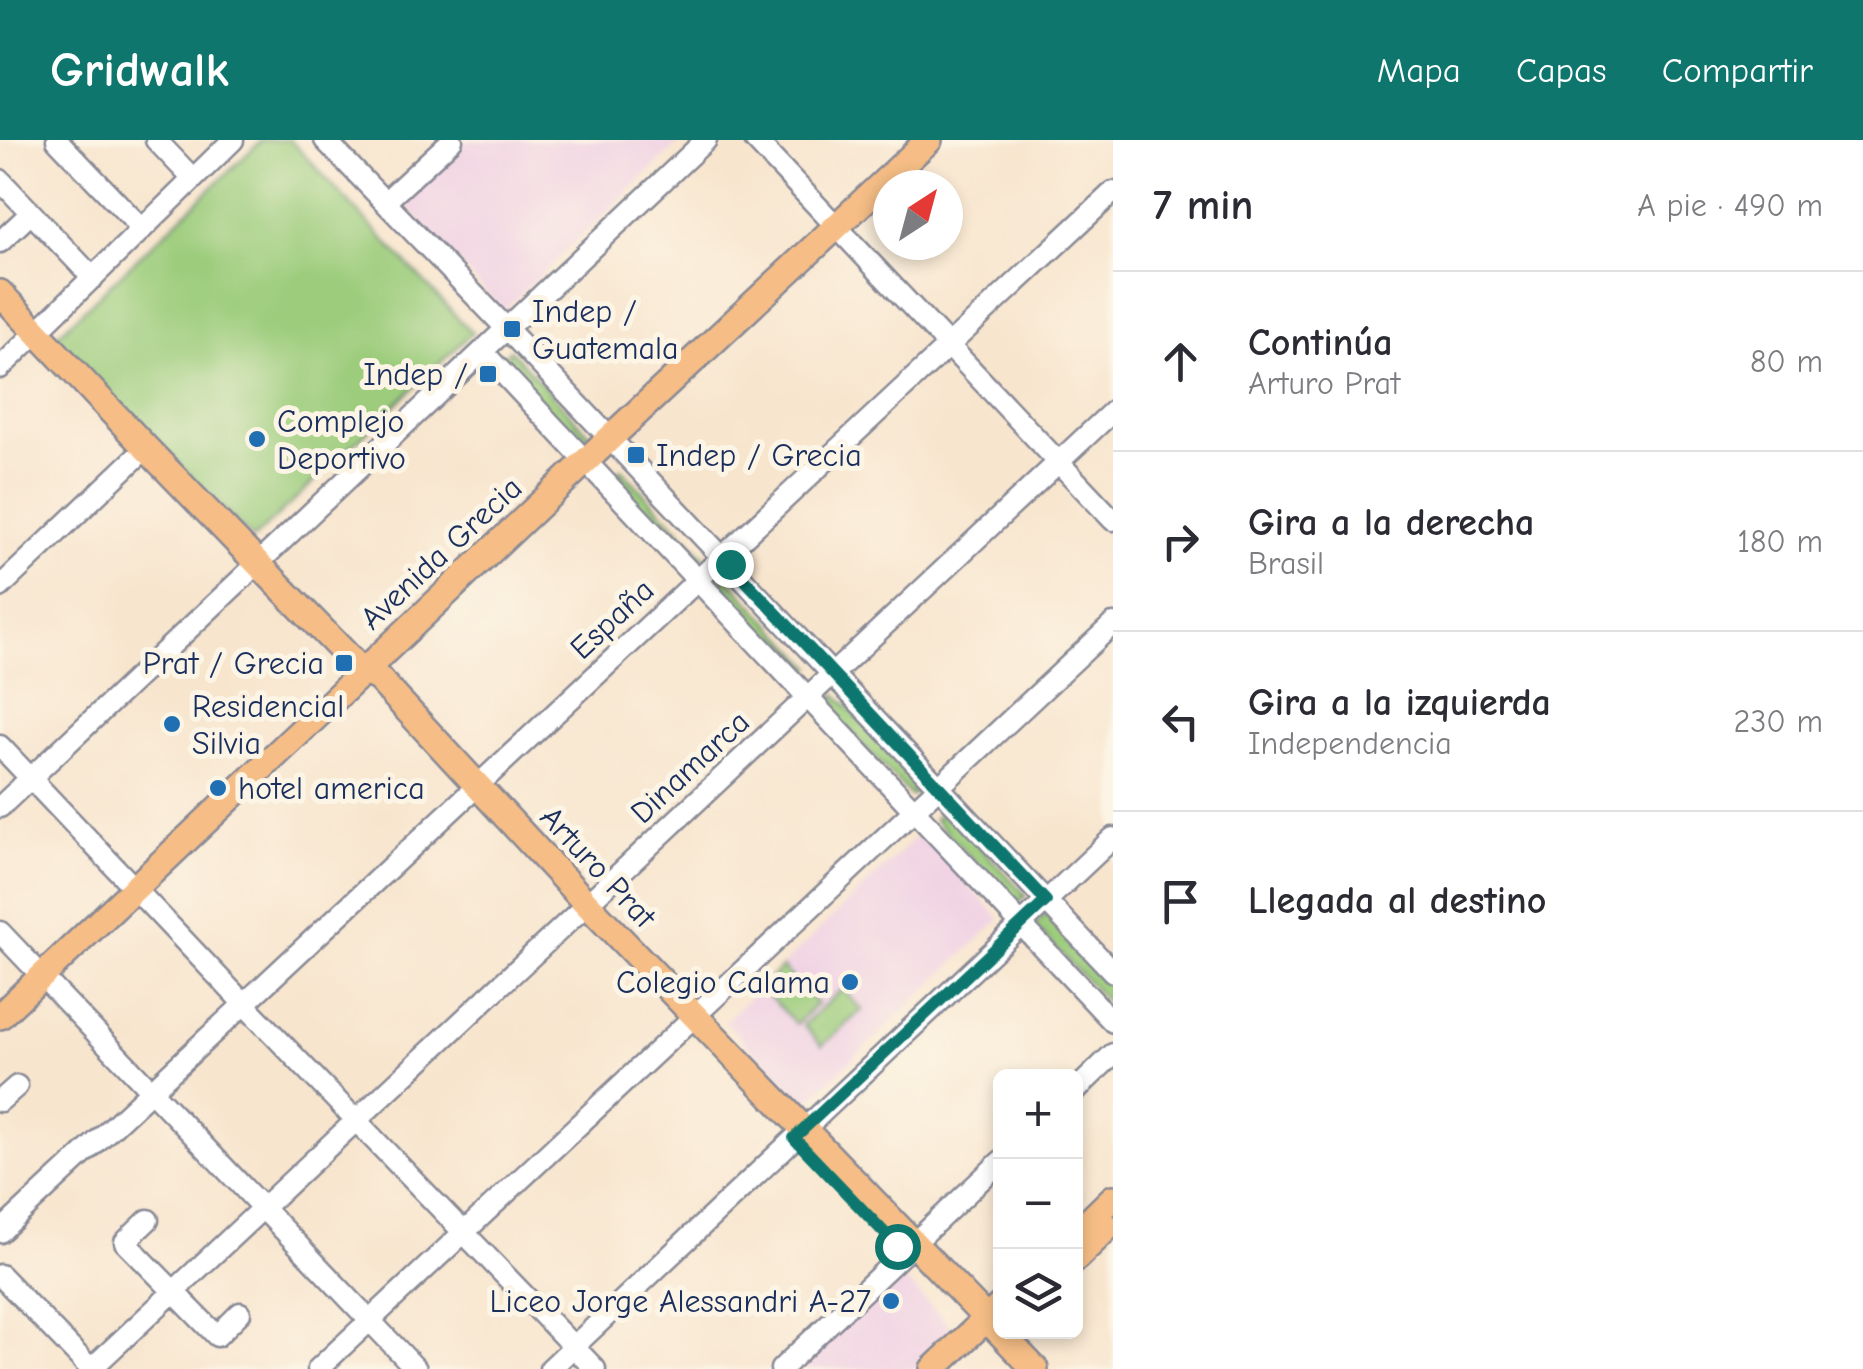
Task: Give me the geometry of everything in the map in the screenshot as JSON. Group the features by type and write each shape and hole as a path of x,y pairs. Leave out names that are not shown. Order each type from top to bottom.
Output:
{"main road":[{"name":"Avenida Grecia","path":"0,1036 48,981 842,231 929,140"},
{"path":"916,170 948,140"},
{"name":"Avenida Grecia","path":"842,231 873,207"},
{"name":"Arturo Prat","path":"0,293 909,1248 1035,1369"},
{"name":"Avenida Grecia","path":"0,1016 48,981"},
{"path":"1083,1227 1113,1198"},
{"path":"1083,1251 1113,1222"},
{"path":"933,1369 992,1325"},
{"path":"958,1369 992,1325"},
{"name":"Arturo Prat","path":"992,1325 1016,1369"}],"street":[{"path":"57,140 142,229"},
{"path":"156,140 193,179"},
{"path":"0,368 234,140"},
{"path":"324,140 508,329 1113,972"},
{"path":"386,202 452,140"},
{"path":"0,807 706,140"},
{"path":"755,140 1113,520"},
{"path":"0,180 92,278"},
{"name":"España","path":"0,1232 1113,192"},
{"path":"0,242 31,212"},
{"path":"483,352 1113,1022"},
{"name":"Dinamarca","path":"91,1369 1113,411"},
{"path":"0,586 146,448"},
{"path":"318,1369 1113,624"},
{"path":"0,746 595,1369"},
{"path":"550,1369 1113,838"},
{"path":"2,937 416,1369"},
{"path":"1083,1083 1113,1054"},
{"path":"0,1102 17,1086"},
{"path":"781,1369 993,1168"},
{"path":"148,1220 125,1242 173,1292 217,1336 240,1313"},
{"path":"0,1276 91,1369"}],"shaded area":[{"path":"469,140 682,140 503,311 402,201"},
{"name":"Colegio Calama","path":"920,833 1000,919 804,1105 725,1021"},
{"name":"Liceo Jorge Alessandri A-27","path":"893,1267 959,1336 924,1369 786,1369"}],"green space":[{"name":"Complejo Deportivo","path":"262,140 290,140 472,333 253,539 54,338"},
{"path":"510,350 594,439 581,448 500,359"},
{"path":"621,469 704,556 695,567 612,478"},
{"path":"726,577 812,667 802,678 716,587"},
{"path":"836,694 922,786 911,796 825,705"},
{"path":"944,809 1026,895 1016,906 934,819"},
{"path":"1046,913 1113,984 1113,1009 1034,925"},
{"path":"782,967 817,1004 796,1024 761,988"},
{"path":"842,989 862,1010 822,1046 803,1025"}],"place":[{"name":"Indep / Guatemala","path":"512,329"},
{"name":"Indep /","path":"488,374"},
{"name":"Complejo Deportivo","path":"257,439"},
{"name":"Indep / Grecia","path":"636,455"},
{"name":"Prat / Grecia","path":"344,663"},
{"name":"Residencial Silvia","path":"172,724"},
{"name":"hotel america","path":"218,788"},
{"name":"Colegio Calama","path":"850,982"},
{"name":"Liceo Jorge Alessandri A-27","path":"891,1301"}],"route":[{"path":"730,564 1046,901 794,1138 897,1246"}]}
